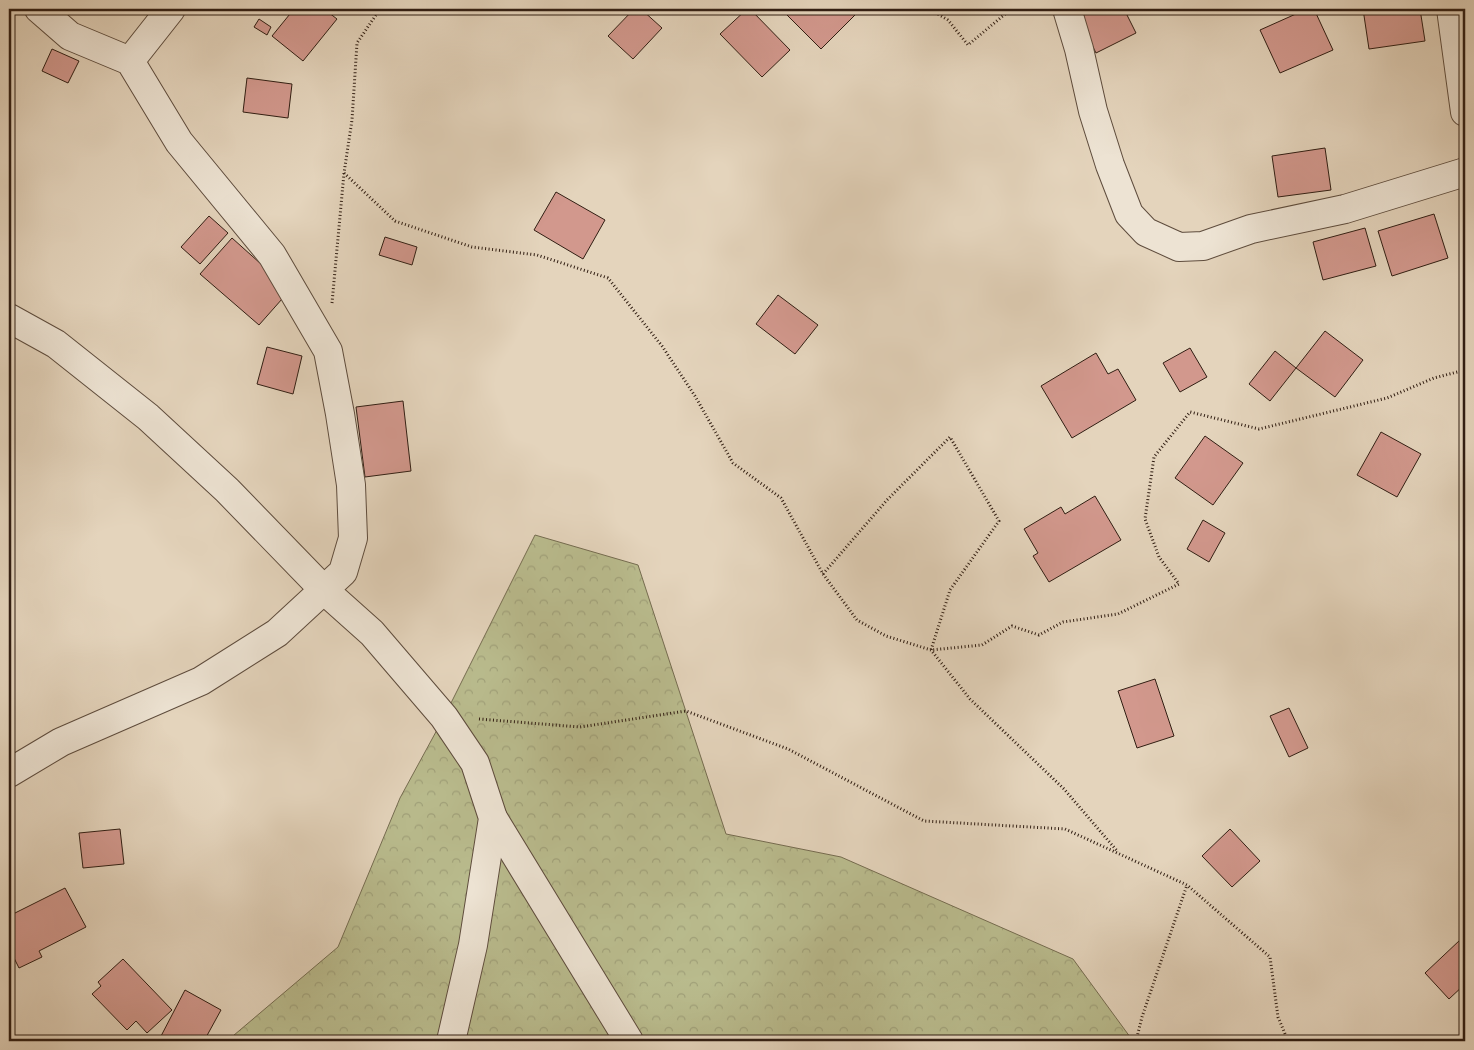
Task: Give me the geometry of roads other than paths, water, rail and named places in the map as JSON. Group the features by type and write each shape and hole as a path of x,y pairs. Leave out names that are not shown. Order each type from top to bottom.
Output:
{"street":[{"path":"9,773 61,742 202,681 277,634 344,572 353,538 350,485 340,414 328,351 272,255 179,142 130,61 70,36 39,9"},
{"path":"130,61 171,9"},
{"path":"1067,9 1079,49 1093,112 1110,165 1129,214 1146,232 1179,247 1203,246 1251,229 1345,209 1465,172"},
{"path":"1451,9 1465,112"},
{"path":"9,318 56,344 148,417 226,490 325,591 372,633 444,717 475,763 493,818 629,1041"},
{"path":"451,1041 473,945 493,818"}]}
